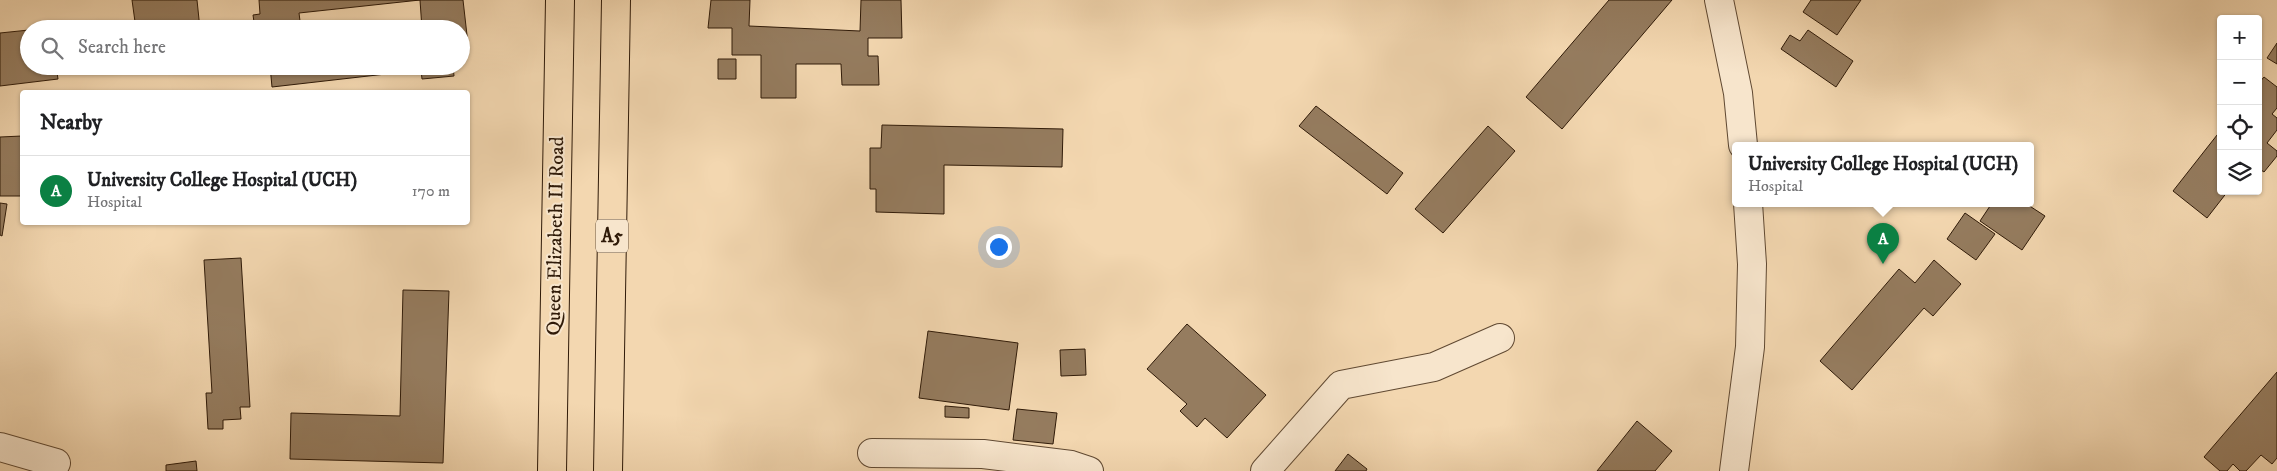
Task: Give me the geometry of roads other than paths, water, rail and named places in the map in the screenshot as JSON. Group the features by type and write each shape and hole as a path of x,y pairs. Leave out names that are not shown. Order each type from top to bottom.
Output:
{"highway":[{"name":"Queen Elizabeth II Road","path":"552,471 560,0"},
{"name":"A5","path":"608,471 616,0"}],"street":[{"path":"1719,0 1738,93 1743,142"},
{"path":"1734,471 1750,347 1752,264 1748,207"},
{"path":"1265,471 1341,385 1434,367 1500,338"},
{"path":"0,447 56,463"},
{"path":"872,453 983,454 1071,465 1089,471"}],"place":[{"name":"University College Hospital (UCH)","path":"1883,264"}]}
